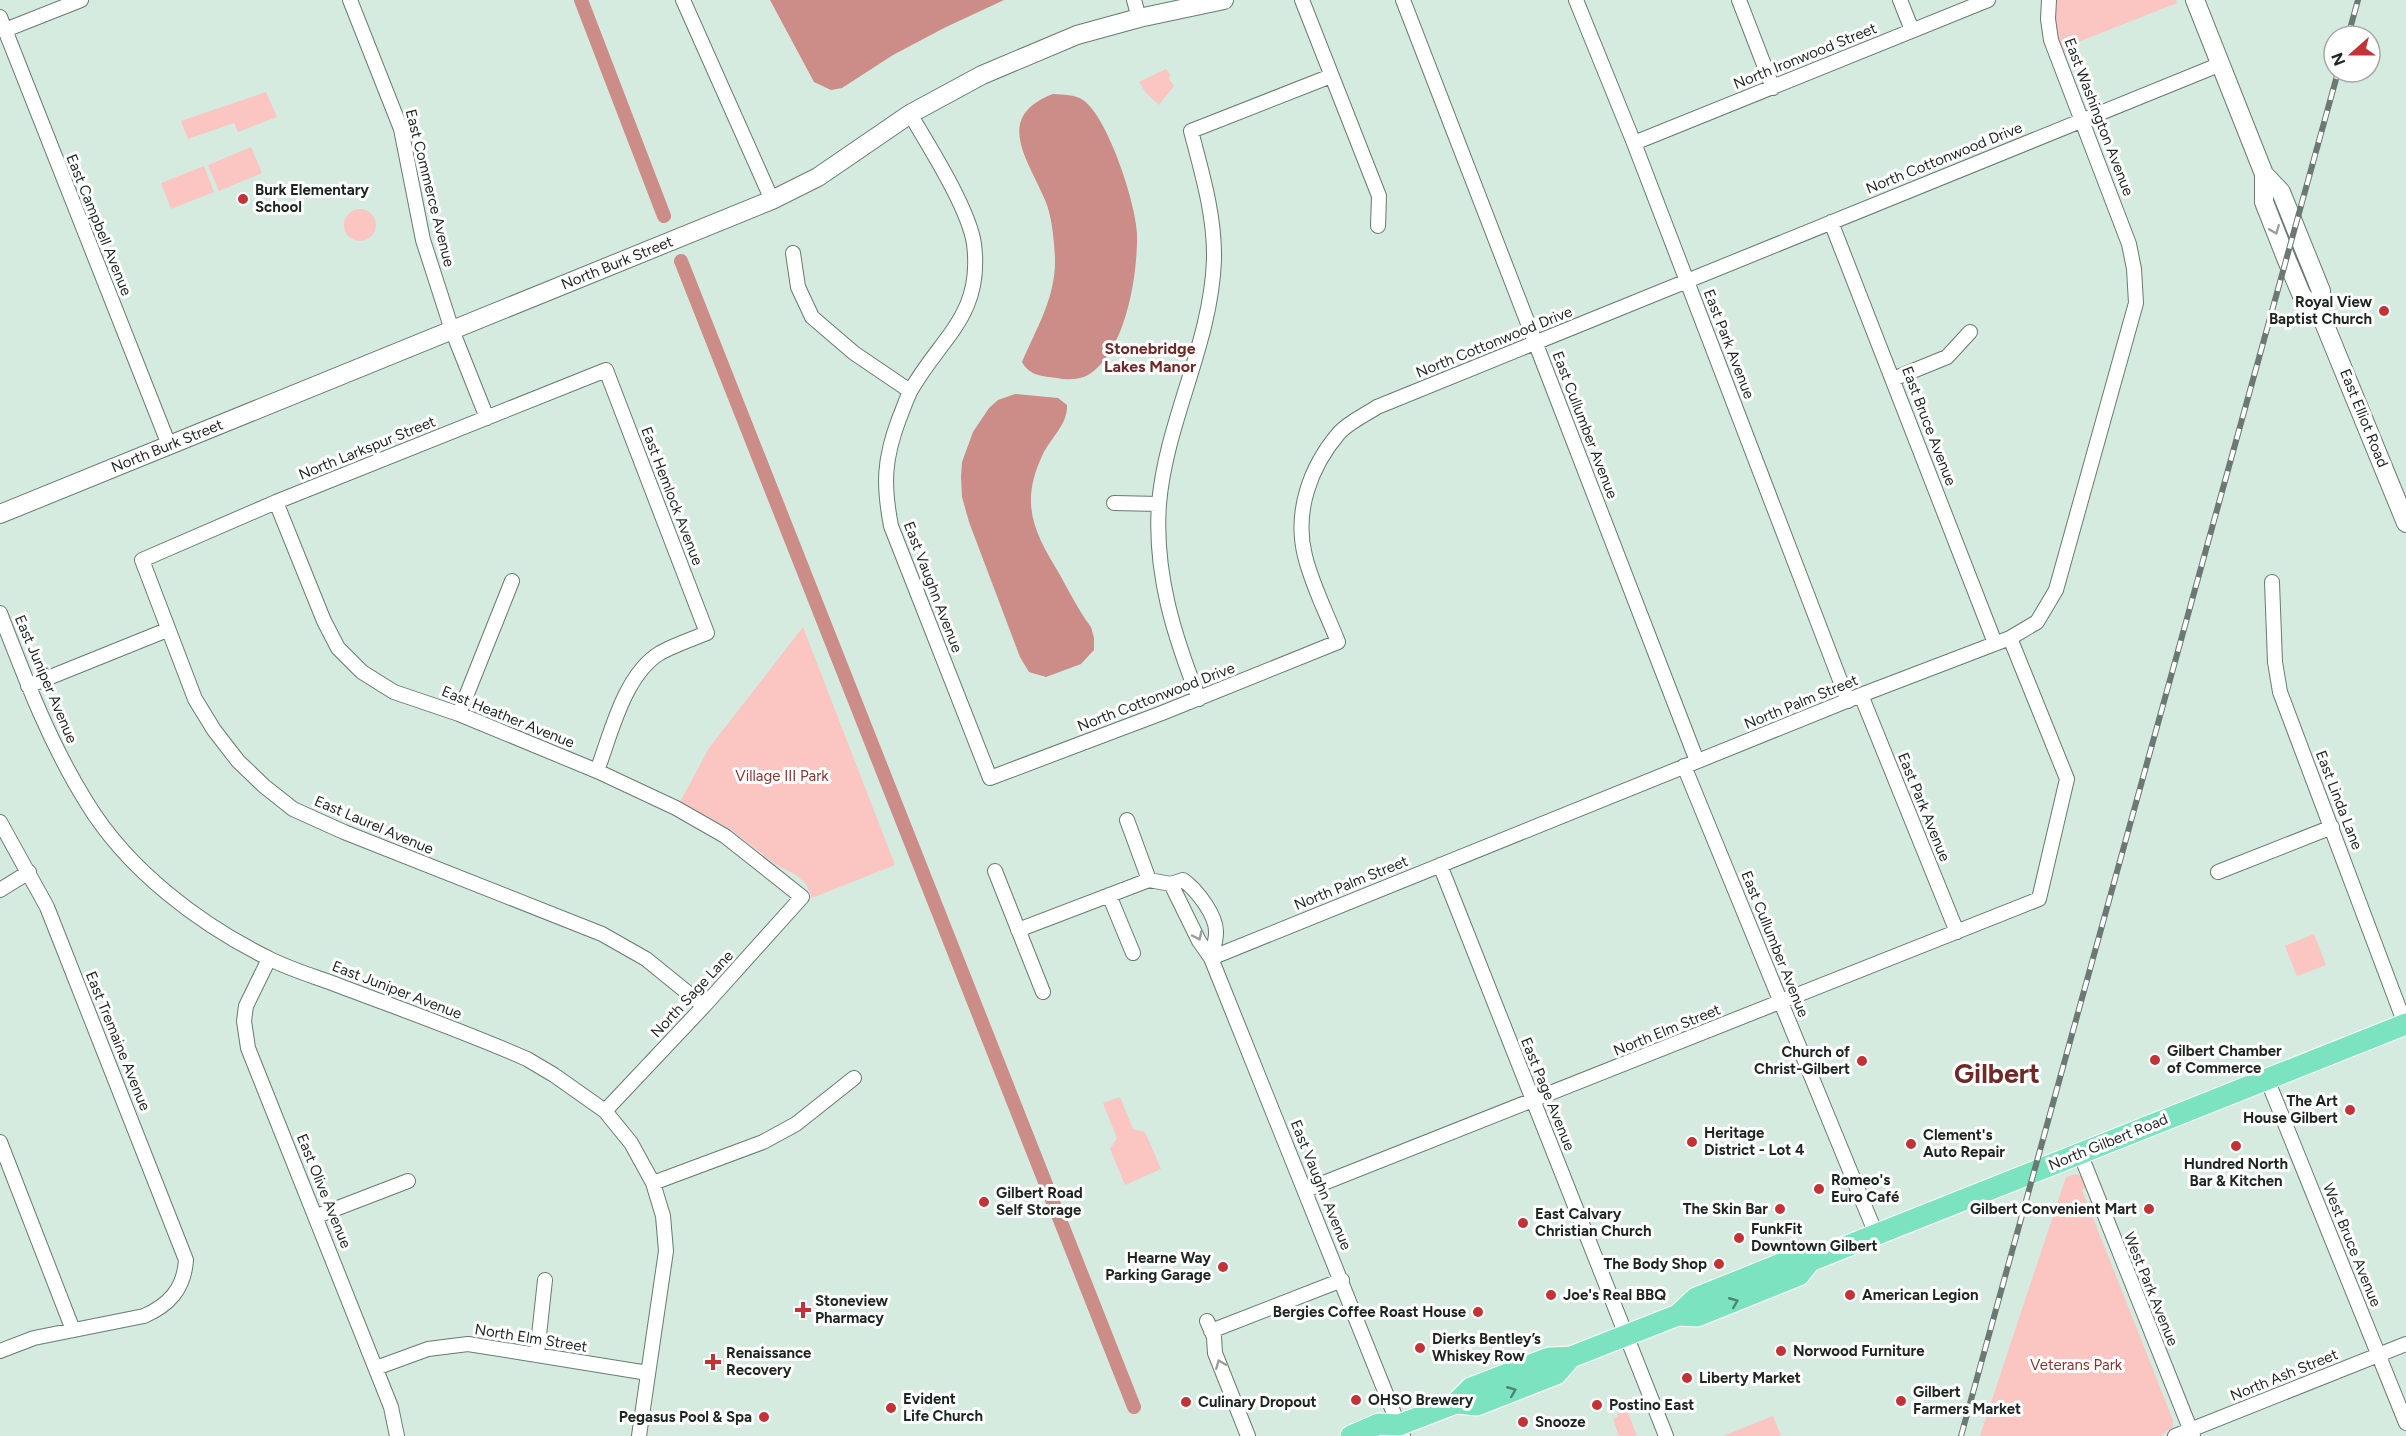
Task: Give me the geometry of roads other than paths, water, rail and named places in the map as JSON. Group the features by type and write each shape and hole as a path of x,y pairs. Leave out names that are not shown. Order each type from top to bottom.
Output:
{"main road":[{"name":"North Gilbert Road","path":"1352,1436 1379,1424 1397,1432 1456,1402 1477,1405 1556,1374 1571,1357 1678,1315 1697,1316 1789,1280 1799,1275 1810,1262 1876,1234 2405,1024"}],"street":[{"path":"3,23 81,0"},
{"name":"East Commerce Avenue","path":"350,0 401,129 423,240 452,330 487,418"},
{"path":"682,0 772,200"},
{"path":"1134,0 1139,18"},
{"name":"North Burk Street","path":"0,514 772,200 818,177 910,114 982,75 1077,35 1139,18 1224,0"},
{"path":"1302,0 1379,196 1378,226"},
{"name":"East Cullumber Avenue","path":"1403,0 1536,342 1781,1002 1876,1234"},
{"name":"East Park Avenue","path":"1576,0 1634,143 1848,701"},
{"path":"1739,0 1773,88"},
{"path":"1900,0 1912,30"},
{"name":"North Ironwood Street","path":"1634,143 1988,0"},
{"name":"East Washington Avenue","path":"2049,0 2048,19 2051,40 2129,244"},
{"name":"East Elliot Road","path":"2196,0 2264,174 2281,192 2321,291 2320,313 2405,519"},
{"name":"East Campbell Avenue","path":"3,23 169,445"},
{"name":"North Cottonwood Drive","path":"990,778 1198,699 1338,642 1305,556 1300,523 1306,491 1319,461 1341,432 1377,407 2221,64"},
{"path":"1198,699 1177,644 1167,606 1161,569 1159,504 1164,469 1207,313 1214,261 1212,217 1191,131 1331,76"},
{"name":"East Vaughn Avenue","path":"910,114 965,216 974,243 975,275 968,306 910,391 889,446 885,470 885,497 891,526 990,778"},
{"name":"East Bruce Avenue","path":"1831,222 1995,643"},
{"name":"North Palm Street","path":"1211,958 1861,695 2010,638 2037,622 2056,590 2136,303 2134,269 2129,244"},
{"path":"793,252 798,287 812,317 854,353 910,391"},
{"path":"1893,379 1947,357 1970,332"},
{"name":"North Larkspur Street","path":"142,560 276,502 606,370"},
{"name":"East Hemlock Avenue","path":"597,771 626,694 640,672 658,654 707,633 606,370"},
{"name":"East Heather Avenue","path":"276,502 324,621 338,648 362,672 394,692 459,714 597,771 699,820 724,836 802,897"},
{"path":"1114,503 1159,504"},
{"name":"East Laurel Avenue","path":"142,560 195,699 214,730 238,761 293,809 344,832 602,934 646,959 705,1006"},
{"path":"459,714 512,581"},
{"name":"East Linda Lane","path":"2272,582 2276,676 2405,1024"},
{"name":"East Juniper Avenue","path":"0,613 28,686 64,764 82,795 123,850 159,885 211,925 269,959 527,1059 554,1075 604,1111 631,1143 653,1183 663,1216 666,1251 639,1436"},
{"path":"28,686 167,630"},
{"name":"North Elm Street","path":"1306,1190 2039,899 2067,779 2010,638"},
{"name":"East Park Avenue","path":"1861,695 1957,932"},
{"path":"1127,820 1149,880"},
{"name":"East Tremaine Avenue","path":"0,822 46,907 186,1260 183,1278 177,1292 156,1311 144,1316 73,1330"},
{"path":"2218,872 2332,827"},
{"name":"East Page Avenue","path":"1440,865 1666,1436"},
{"path":"995,871 1043,992"},
{"path":"0,890 29,872"},
{"path":"1018,930 1149,880 1171,884 1183,880 1195,888 1208,908 1217,931 1211,958"},
{"name":"East Vaughn Avenue","path":"1171,884 1199,941 1211,958 1342,1280 1397,1432"},
{"path":"1109,895 1132,953"},
{"name":"North Sage Lane","path":"604,1111 705,1006 802,897"},
{"name":"East Olive Avenue","path":"269,959 246,1006 244,1021 248,1048 391,1407 397,1436"},
{"path":"653,1183 771,1137 796,1124 854,1078"},
{"name":"West Bruce Avenue","path":"2267,1079 2406,1423"},
{"path":"0,1142 73,1330 34,1338 0,1351"},
{"name":"West Park Avenue","path":"2080,1153 2192,1433"},
{"path":"316,1216 408,1181"},
{"path":"537,1354 545,1280"},
{"path":"1248,1436 1215,1353 1209,1326 1342,1280"},
{"name":"North Elm Street","path":"376,1368 428,1349 468,1344 648,1373"},
{"name":"North Ash Street","path":"2175,1436 2192,1433 2406,1344"}],"waterway":[{"path":"581,0 664,216"},
{"path":"681,261 1134,1407"}],"railway":[{"path":"2351,24 2358,0"},
{"path":"1961,1436 2335,84"}],"place":[{"name":"Burk Elementary School","path":"243,199"},
{"name":"Royal View Baptist Church","path":"2384,311"},
{"name":"Gilbert Chamber of Commerce","path":"2155,1060"},
{"name":"Church of Christ-Gilbert","path":"1862,1061"},
{"name":"The Art House Gilbert","path":"2350,1110"},
{"name":"Heritage District - Lot 4","path":"1692,1142"},
{"name":"Clement's Auto Repair","path":"1911,1144"},
{"name":"Hundred North Bar & Kitchen","path":"2236,1146"},
{"name":"Romeo's Euro Café","path":"1819,1189"},
{"name":"Gilbert Road Self Storage","path":"984,1202"},
{"name":"The Skin Bar","path":"1780,1209"},
{"name":"Gilbert Convenient Mart","path":"2149,1209"},
{"name":"East Calvary Christian Church","path":"1523,1223"},
{"name":"FunkFit Downtown Gilbert","path":"1739,1238"},
{"name":"The Body Shop","path":"1719,1264"},
{"name":"Hearne Way Parking Garage","path":"1223,1267"},
{"name":"Joe's Real BBQ","path":"1551,1295"},
{"name":"American Legion","path":"1850,1295"},
{"name":"Stoneview Pharmacy","path":"803,1310"},
{"name":"Bergies Coffee Roast House","path":"1478,1312"},
{"name":"Dierks Bentley’s Whiskey Row","path":"1420,1348"},
{"name":"Norwood Furniture","path":"1781,1351"},
{"name":"Renaissance Recovery","path":"713,1362"},
{"name":"Liberty Market","path":"1687,1378"},
{"name":"OHSO Brewery","path":"1356,1400"},
{"name":"Gilbert Farmers Market","path":"1901,1401"},
{"name":"Culinary Dropout","path":"1186,1402"},
{"name":"Postino East","path":"1597,1405"},
{"name":"Evident Life Church","path":"891,1408"},
{"name":"Pegasus Pool & Spa","path":"764,1417"},
{"name":"Snooze","path":"1523,1422"}],"district":[{"name":"Stonebridge Lakes Manor","path":"1150,357"},
{"name":"Gilbert","path":"1997,1073"}],"park label":[{"name":"Village III Park","path":"782,776"},
{"name":"Veterans Park","path":"2076,1365"}]}
